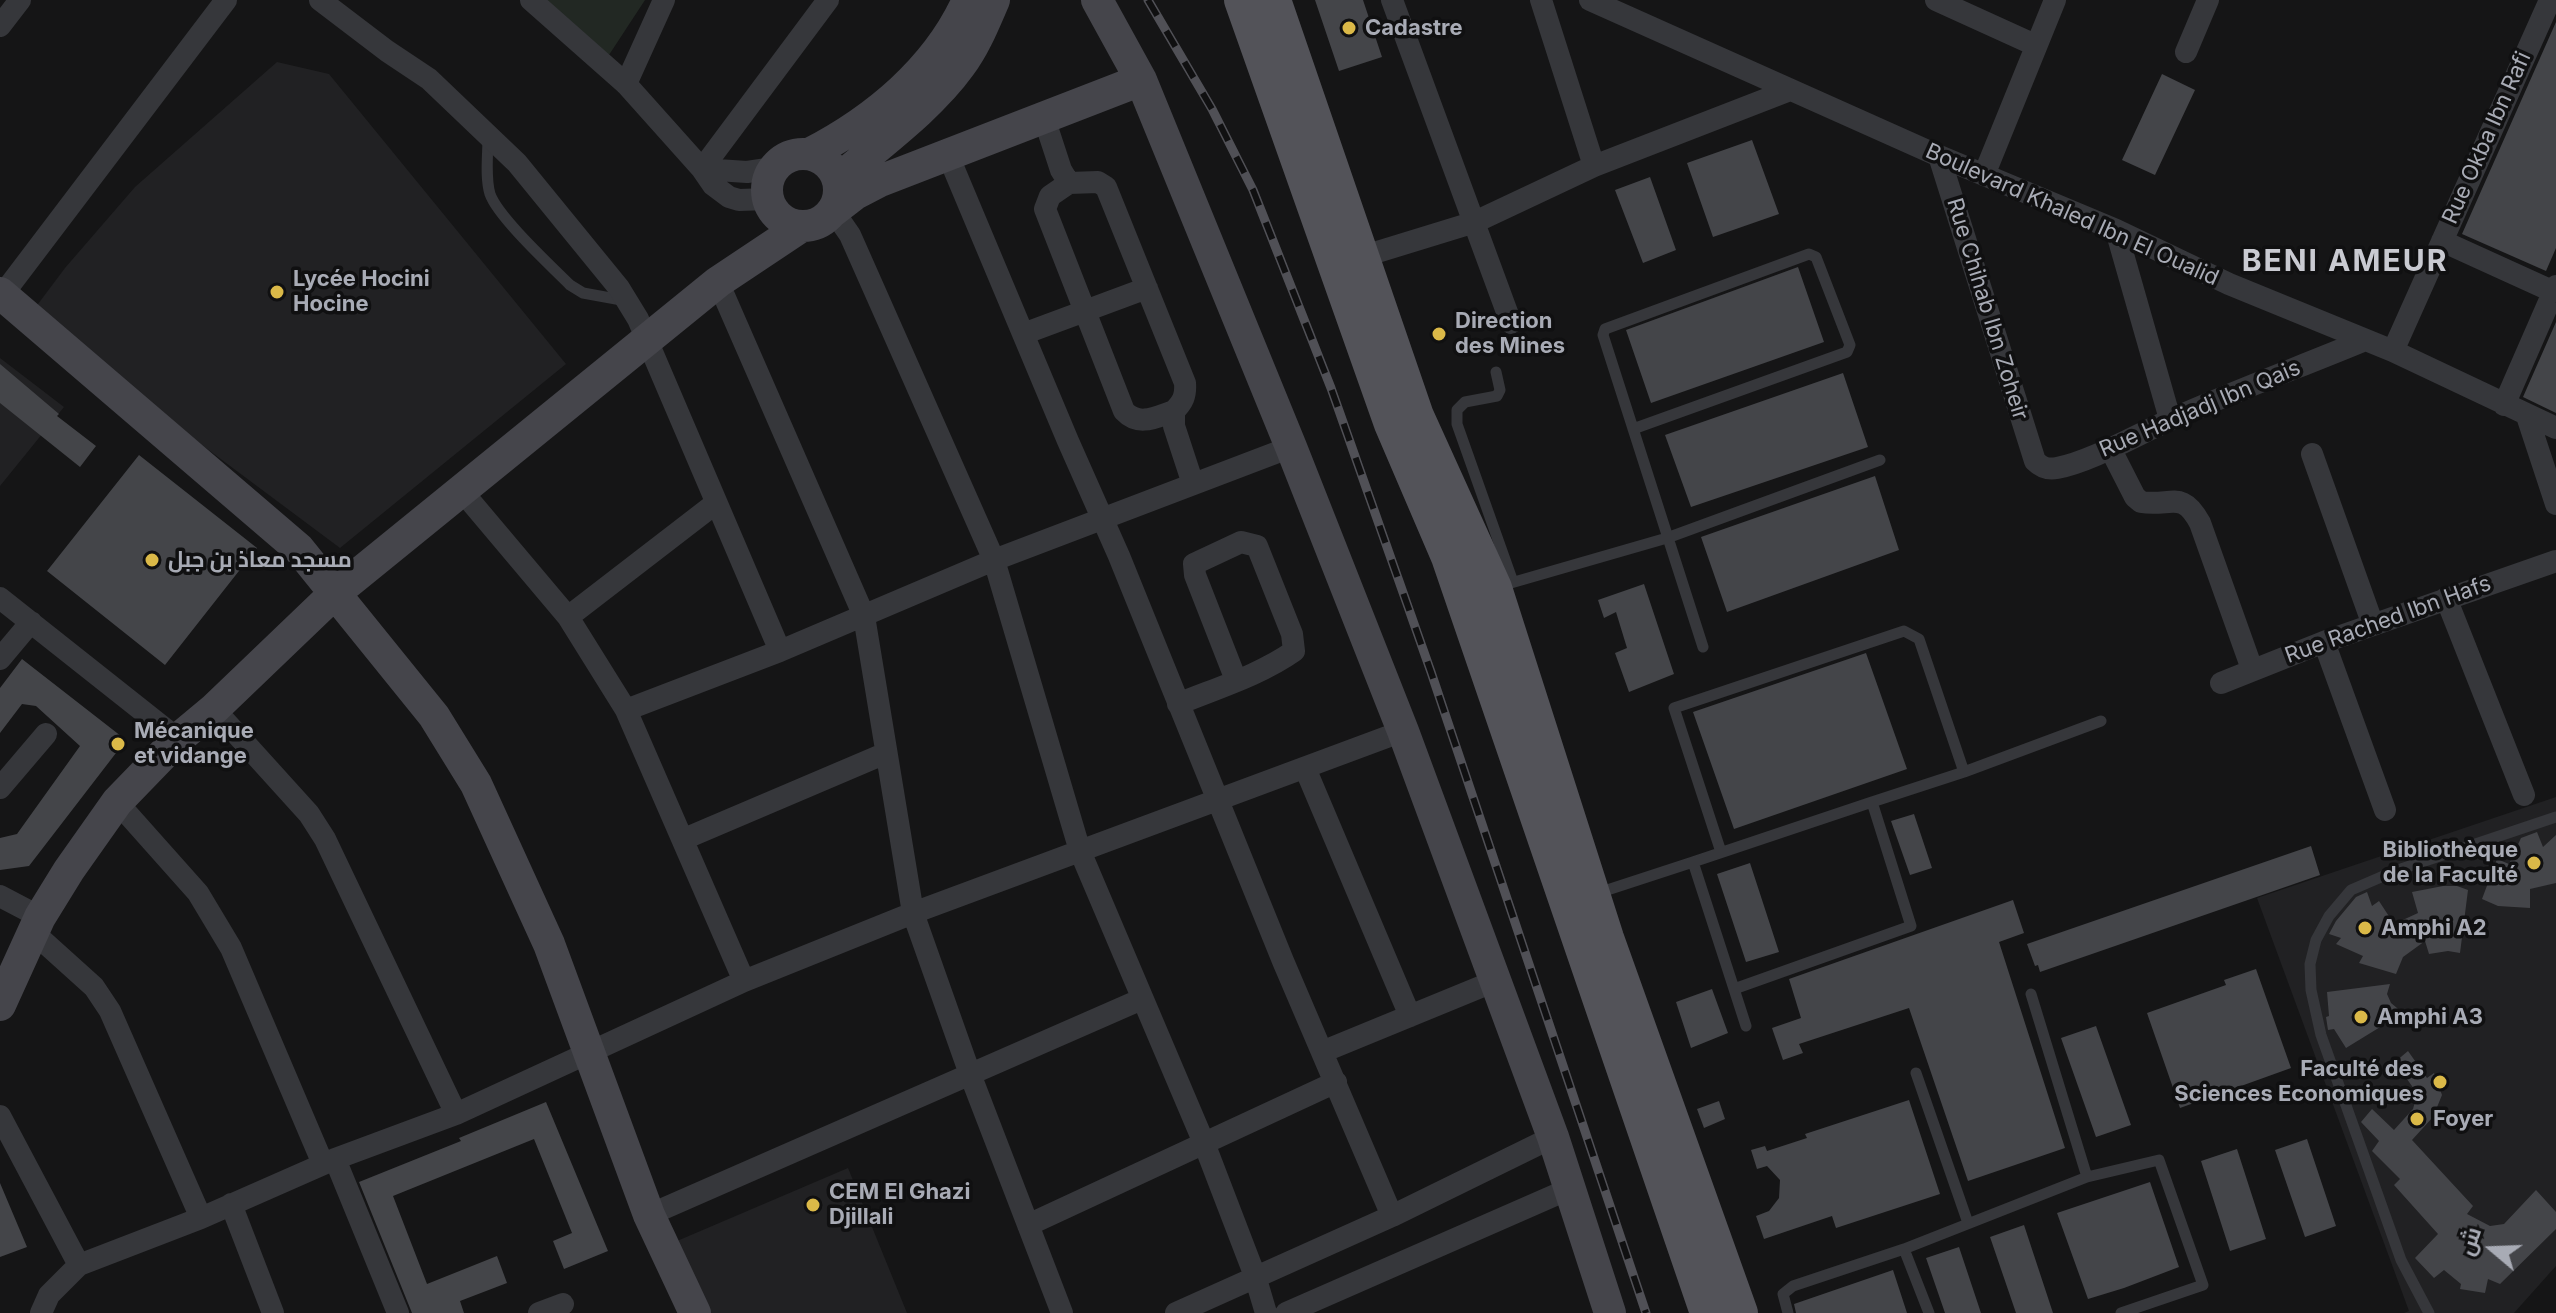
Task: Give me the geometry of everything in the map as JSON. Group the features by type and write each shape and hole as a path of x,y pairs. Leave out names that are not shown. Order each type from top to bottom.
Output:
{"main road":[{"path":"1242,0 1392,424 1449,557 1485,590"},
{"path":"1273,0 1416,416 1485,590 1708,1313"},
{"path":"1580,899 1606,938 1740,1313"}],"street":[{"path":"226,0 1,296 299,549 434,716 476,784 549,944 649,1215 695,1313"},
{"path":"320,0 429,79 517,163 611,277 646,340 780,651"},
{"path":"531,0 626,84 713,185 729,197 748,201 770,190"},
{"path":"626,84 664,0"},
{"path":"702,169 828,0"},
{"path":"809,154 862,123 917,75 956,25 968,0"},
{"path":"702,169 747,172 770,190 782,220 792,225 813,225 960,66 980,33 994,0"},
{"path":"1097,0 1141,80 1403,731 1553,1137 1610,1313"},
{"path":"1392,0 1511,323"},
{"path":"1541,0 1594,166"},
{"name":"Boulevard Khaled Ibn El Oualid","path":"1590,0 1613,5 1790,90 2116,230 2229,284 2393,351 2556,428"},
{"path":"1936,0 2035,45"},
{"path":"1984,175 2055,0"},
{"path":"2186,52 2208,0"},
{"name":"Rue Okba Ibn Rafi","path":"2393,351 2546,6"},
{"path":"836,197 1141,80"},
{"path":"1361,257 1475,222 1594,166 1790,90"},
{"path":"1044,118 1061,170 1069,183"},
{"path":"718,282 746,242 784,159 796,154 809,154 827,163 841,222 850,235 994,560 1080,851 1204,1143 1266,1313"},
{"path":"948,155 1103,518 1392,1216"},
{"name":"Rue Chihab Ibn Zoheir","path":"1939,156 2035,461"},
{"path":"1098,182 1106,187 1147,288 1185,383 1186,395 1174,411 1139,421 1124,411 1045,209 1050,196 1069,183 1098,182"},
{"path":"0,1005 36,925 69,870 117,802 178,739 214,709 334,594 718,282 802,226"},
{"path":"2116,230 2170,419"},
{"path":"2442,241 2555,289 2504,405"},
{"path":"718,282 864,616 913,913 970,1074 1062,1313"},
{"path":"1023,334 1147,288"},
{"name":"Rue Hadjadj Ibn Qais","path":"2035,461 2047,469 2058,468 2365,340"},
{"path":"1174,411 1174,426 1193,484"},
{"path":"2527,416 2556,504"},
{"path":"626,710 780,651 994,560 1291,447"},
{"path":"2110,448 2135,497 2141,502 2178,500 2187,503 2193,510 2252,669"},
{"path":"2312,454 2373,625"},
{"path":"461,490 568,617 626,710 744,981"},
{"path":"568,617 716,503"},
{"path":"1178,704 1236,680 1277,663 1294,651 1292,634 1257,546 1241,542 1194,564 1195,575 1236,680"},
{"name":"Rue Rached Ibn Hafs","path":"2221,683 2324,642 2556,561"},
{"path":"0,598 178,739"},
{"path":"2446,598 2524,795"},
{"path":"0,659 31,622"},
{"path":"2324,642 2385,810"},
{"path":"214,709 309,814 325,839 456,1114"},
{"path":"41,1313 49,1295 79,1265 201,1218 329,1162 456,1114 744,981 913,913 1403,731"},
{"path":"0,788 46,734"},
{"path":"684,839 886,753"},
{"path":"1305,768 1410,1016"},
{"path":"117,802 198,893 214,917 398,1313"},
{"path":"0,896 36,925 94,987 110,1011 201,1218"},
{"path":"1322,1052 1495,981"},
{"path":"649,1215 1142,999"},
{"path":"1028,1225 1336,1082"},
{"path":"0,1116 79,1265"},
{"path":"1176,1313 1392,1216 1553,1137"},
{"path":"1286,1313 1569,1189"},
{"path":"231,1204 273,1313"},
{"path":"539,1313 563,1304"}],"lane":[{"path":"488,136 488,184 501,213 570,285 583,293 627,301"},
{"path":"1633,429 1847,352 1850,345 1816,257 1809,254 1604,330 1603,335 1667,538 1703,647"},
{"path":"1496,372 1500,390 1497,396 1465,402 1457,410 1485,590 1667,538 1880,460"},
{"path":"1721,852 1674,708 1904,631 1919,639 1964,772"},
{"path":"1580,899 1964,772 2101,721"},
{"path":"1734,989 1911,926 1872,802"},
{"path":"2429,1313 2401,1260 2321,1035 2311,990 2310,964 2316,940 2329,916 2351,890 2395,871 2556,817"},
{"path":"1693,862 1746,1026"},
{"path":"2031,994 2087,1177"},
{"path":"1916,1073 1968,1223"},
{"path":"1788,1313 1783,1294 1793,1286 1904,1249 2087,1177 2159,1160 2203,1285 2121,1313"},
{"path":"1904,1249 1929,1313"}],"shaded area":[{"path":"539,0 645,0 607,58"},
{"name":"Lycée Hocini Hocine","path":"277,62 329,74 566,364 340,548 29,316 65,268 135,187"},
{"path":"0,358 64,407 0,486"},
{"name":"Faculté des Sciences Economiques","path":"2556,797 2556,1266 2514,1313 2404,1313 2409,1311 2257,898"},
{"name":"CEM El Ghazi Djillali","path":"848,1168 907,1313 706,1313 677,1241"}],"building":[{"name":"Cadastre","path":"1315,0 1363,0 1382,57 1339,71"},
{"path":"2556,22 2556,248 2546,271 2462,234"},
{"path":"2162,74 2195,90 2155,175 2122,160"},
{"path":"1752,140 1779,214 1713,237 1687,163"},
{"path":"1650,177 1676,250 1643,263 1615,190"},
{"path":"1798,267 1824,342 1651,403 1626,330"},
{"path":"2556,322 2556,413 2523,397"},
{"path":"0,364 59,414 57,416 96,446 80,467 0,403"},
{"path":"1843,373 1868,447 1691,507 1665,435"},
{"name":"مسجد معاذ بن جبل","path":"139,455 257,548 165,665 47,571"},
{"path":"1875,476 1899,550 1727,612 1701,537"},
{"path":"1644,584 1674,674 1629,692 1615,653 1627,648 1616,612 1604,618 1598,600"},
{"path":"1866,653 1907,769 1734,829 1693,712"},
{"path":"22,659 126,740 29,866 0,870 0,838 17,834 80,746 36,706 22,704 0,733 0,688"},
{"path":"1914,814 1932,868 1910,875 1891,821"},
{"path":"2537,832 2543,847 2556,835 2556,883 2530,889 2530,908 2498,906 2482,899 2497,859 2509,864 2521,838"},
{"path":"2311,846 2320,875 2040,972 2038,965 2035,966 2027,944"},
{"path":"1750,863 1779,952 1746,962 1717,874"},
{"path":"2443,886 2468,890 2460,953 2429,954 2425,941 2403,957 2396,974 2359,963 2363,956 2336,944 2341,938 2329,934 2356,897 2367,892 2372,906 2379,901 2394,924 2418,913 2412,892"},
{"path":"2013,900 2024,933 1999,942 2065,1148 1968,1181 1909,1008 1799,1044 1803,1053 1783,1060 1772,1028 1801,1018 1789,979"},
{"path":"2256,969 2291,1068 2180,1108 2147,1013 2226,985 2224,980"},
{"name":"Amphi A3","path":"2390,984 2387,994 2391,1003 2403,1013 2346,1048 2334,1029 2328,1030 2327,992"},
{"path":"1712,989 1728,1033 1691,1048 1676,1002"},
{"path":"2096,1026 2131,1125 2096,1137 2061,1038"},
{"path":"2408,1051 2427,1078 2434,1073 2442,1095 2433,1117 2412,1140 2473,1206 2467,1214 2490,1226 2504,1224 2536,1190 2556,1212 2556,1229 2500,1284 2488,1279 2485,1293 2460,1289 2461,1284 2444,1270 2434,1278 2415,1258 2438,1234 2394,1185 2400,1179 2372,1151 2379,1141 2361,1122 2372,1109 2394,1130 2413,1109 2416,1098 2414,1089 2395,1062"},
{"path":"1909,1100 1940,1194 1836,1228 1832,1216 1764,1239 1756,1216 1769,1211 1779,1198 1780,1180 1767,1166 1757,1169 1751,1150 1765,1146 1767,1151 1807,1138 1805,1134"},
{"path":"1719,1101 1725,1119 1704,1128 1697,1109"},
{"path":"546,1102 608,1251 564,1269 553,1241 572,1233 534,1139 393,1196 427,1284 497,1256 507,1283 460,1301 464,1313 412,1313 359,1182 461,1141 459,1138"},
{"path":"2307,1139 2336,1226 2305,1237 2275,1150"},
{"path":"2237,1149 2266,1239 2230,1251 2201,1161"},
{"path":"2150,1182 2179,1267 2088,1299 2057,1213"},
{"path":"0,1183 27,1247 0,1257"},
{"path":"2024,1225 2053,1313 2016,1313 1990,1237"},
{"path":"1959,1247 1981,1313 1945,1313 1926,1258"},
{"path":"1893,1270 1907,1313 1796,1313 1794,1304"}],"railway":[{"path":"1148,0 1212,109 1253,190 1331,388 1431,672 1646,1313"}],"place":[{"name":"Cadastre","path":"1349,28"},
{"name":"Lycée Hocini Hocine","path":"277,292"},
{"name":"Direction des Mines","path":"1439,334"},
{"name":"مسجد معاذ بن جبل","path":"152,560"},
{"name":"Mécanique et vidange","path":"118,744"},
{"name":"Bibliothèque de la Faculté","path":"2534,863"},
{"name":"Amphi A2","path":"2365,928"},
{"name":"Amphi A3","path":"2361,1017"},
{"name":"Faculté des Sciences Economiques","path":"2440,1082"},
{"name":"Foyer","path":"2417,1119"},
{"name":"CEM El Ghazi Djillali","path":"813,1205"}],"district":[{"name":"BENI AMEUR","path":"2345,262"}]}
